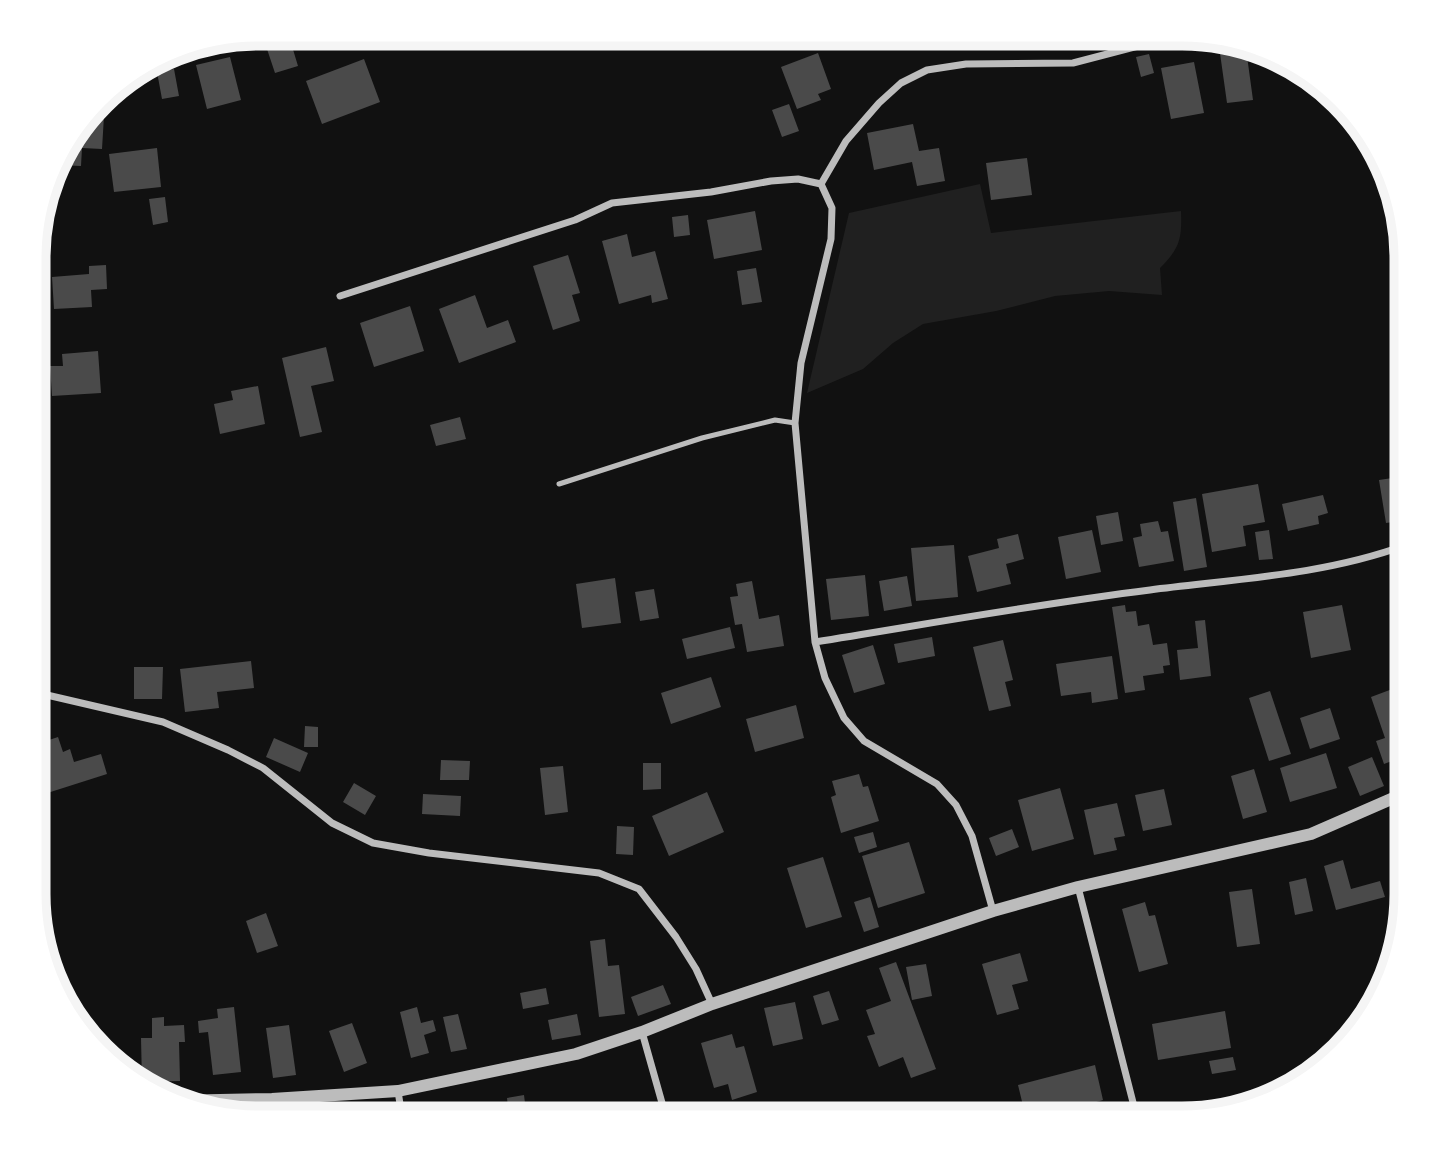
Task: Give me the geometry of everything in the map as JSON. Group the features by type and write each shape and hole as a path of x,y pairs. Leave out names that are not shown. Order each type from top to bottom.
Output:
{"street":[{"path":"821,184 846,141 879,103 901,83 928,71 966,64 1073,62 1136,46"},
{"path":"340,296 575,220 612,203 711,192 771,181 798,179 821,184"},
{"path":"821,184 832,208 831,239 801,363 795,423 815,642 825,678 844,718 864,741 937,784 957,805 972,836 993,911"},
{"path":"815,642 1149,590 1300,572 1394,549"},
{"path":"46,695 163,722 228,750 262,768 332,823 373,843 429,853 599,873 639,889 676,937 696,969 712,1004"},
{"path":"213,1100 398,1091 576,1054 642,1032 712,1004 993,911 1078,887 1311,834 1393,798"},
{"path":"1078,887 1135,1106"},
{"path":"642,1032 662,1105"},
{"path":"398,1091 400,1105"}],"lane":[{"path":"559,484 702,438 775,420 795,423"}],"shaded area":[{"path":"980,184 991,233 1181,211 1178,243 1172,255 1160,268 1162,295 1109,291 1055,296 996,311 923,324 893,343 863,369 807,393 849,213"}],"building":[{"path":"266,46 292,46 298,66 275,73"},
{"path":"1219,49 1247,56 1253,100 1227,103"},
{"path":"818,53 831,89 818,94 821,100 797,109 781,67"},
{"path":"1149,54 1154,73 1141,77 1136,57"},
{"path":"230,57 241,100 207,109 196,65"},
{"path":"364,59 380,102 322,124 306,81"},
{"path":"1194,62 1204,113 1171,119 1161,68"},
{"path":"174,69 179,96 162,99 157,72"},
{"path":"789,104 799,131 782,137 772,110"},
{"path":"104,116 102,149 82,148 81,166 67,165 81,140 98,118"},
{"path":"913,124 919,151 939,148 945,181 917,186 912,162 874,170 867,133"},
{"path":"157,148 161,187 114,192 109,154"},
{"path":"1027,158 1032,195 991,200 986,163"},
{"path":"165,197 168,222 153,225 149,199"},
{"path":"755,211 762,250 714,259 707,220"},
{"path":"688,215 690,235 674,237 672,217"},
{"path":"627,234 632,257 655,251 668,299 652,303 651,295 619,304 602,241"},
{"path":"568,255 580,293 572,295 580,321 553,330 533,266"},
{"path":"106,265 107,289 91,290 92,307 54,309 52,277 89,274 89,266"},
{"path":"756,268 762,302 742,305 737,271"},
{"path":"475,295 487,328 508,320 516,342 459,363 439,309"},
{"path":"410,306 424,351 374,367 360,323"},
{"path":"326,347 334,381 311,386 322,432 300,437 282,358"},
{"path":"98,351 101,393 52,396 50,366 63,366 62,354"},
{"path":"258,386 265,424 220,434 214,404 233,400 231,391"},
{"path":"460,417 466,439 436,446 430,425"},
{"path":"1394,478 1394,522 1386,523 1379,480"},
{"path":"1258,484 1265,522 1243,526 1246,546 1212,552 1202,494"},
{"path":"1323,495 1328,513 1318,516 1319,524 1288,531 1282,504"},
{"path":"1196,498 1207,567 1184,571 1173,502"},
{"path":"1118,512 1123,541 1101,545 1096,516"},
{"path":"1158,521 1161,532 1168,531 1174,561 1139,567 1133,538 1142,536 1140,524"},
{"path":"1092,530 1101,572 1066,579 1058,537"},
{"path":"1269,530 1273,559 1259,560 1255,532"},
{"path":"1018,534 1024,559 1006,564 1011,584 977,592 968,556 999,548 997,539"},
{"path":"954,545 958,597 916,601 911,548"},
{"path":"865,575 869,616 831,620 826,579"},
{"path":"907,576 912,606 884,611 879,581"},
{"path":"615,578 621,623 582,628 576,584"},
{"path":"752,581 759,619 779,615 784,646 747,652 742,624 735,625 730,597 738,596 736,584"},
{"path":"654,589 659,618 640,621 635,592"},
{"path":"1125,605 1126,612 1136,611 1138,626 1149,624 1153,645 1167,643 1170,665 1163,666 1164,673 1143,676 1145,690 1125,693 1112,607"},
{"path":"1342,605 1351,650 1311,658 1303,612"},
{"path":"1205,620 1211,676 1180,680 1177,650 1198,648 1195,621"},
{"path":"730,627 735,648 687,659 682,639"},
{"path":"932,637 935,656 898,663 894,644"},
{"path":"1003,640 1013,680 1005,682 1011,706 989,711 973,647"},
{"path":"873,645 885,684 854,693 842,655"},
{"path":"1112,656 1118,699 1092,703 1091,692 1061,696 1056,664"},
{"path":"251,661 254,688 217,692 219,708 185,712 180,669"},
{"path":"134,667 163,667 162,699 134,699"},
{"path":"711,677 721,707 671,724 661,693"},
{"path":"1393,689 1393,760 1384,764 1376,741 1385,738 1371,697"},
{"path":"1270,691 1291,754 1269,761 1249,698"},
{"path":"796,705 804,738 755,752 746,719"},
{"path":"1330,708 1340,739 1310,749 1300,718"},
{"path":"305,726 318,727 318,747 304,747"},
{"path":"58,737 63,752 70,749 74,762 101,754 107,774 46,793 46,778 50,777 46,763 46,741"},
{"path":"274,738 308,753 300,772 266,757"},
{"path":"1326,753 1337,788 1290,802 1280,768"},
{"path":"1372,757 1384,786 1360,796 1348,767"},
{"path":"441,760 470,761 469,780 440,780"},
{"path":"643,763 661,763 661,789 643,790"},
{"path":"563,766 568,812 545,815 540,768"},
{"path":"1254,769 1267,812 1243,819 1231,776"},
{"path":"859,774 863,787 868,786 879,821 841,833 831,797 836,795 832,781"},
{"path":"354,783 376,796 365,815 343,802"},
{"path":"1060,788 1074,839 1032,851 1018,800"},
{"path":"1164,789 1172,825 1143,831 1135,795"},
{"path":"707,792 724,832 669,856 652,816"},
{"path":"423,794 461,796 460,816 422,814"},
{"path":"1117,803 1125,836 1114,838 1117,850 1094,855 1084,810"},
{"path":"617,826 634,827 633,855 616,854"},
{"path":"1012,829 1019,847 996,856 989,838"},
{"path":"873,832 877,847 859,853 854,837"},
{"path":"909,842 925,893 878,908 862,856"},
{"path":"823,857 842,917 806,928 787,868"},
{"path":"1343,860 1351,889 1380,881 1385,897 1336,910 1324,866"},
{"path":"1306,878 1313,911 1295,915 1289,882"},
{"path":"1252,889 1260,944 1237,947 1229,892"},
{"path":"870,897 879,927 864,932 854,902"},
{"path":"1145,902 1149,916 1155,915 1168,964 1139,972 1122,909"},
{"path":"266,913 278,946 257,953 246,921"},
{"path":"605,939 608,966 619,965 625,1014 599,1017 590,941"},
{"path":"1020,953 1028,981 1012,985 1019,1009 997,1015 982,964"},
{"path":"896,962 936,1069 911,1078 903,1057 879,1067 867,1036 875,1034 866,1010 891,1001 879,968"},
{"path":"926,964 932,996 912,1000 906,967"},
{"path":"663,985 671,1004 638,1016 631,997"},
{"path":"546,988 549,1004 523,1009 520,993"},
{"path":"829,991 839,1020 822,1025 813,996"},
{"path":"795,1002 803,1039 773,1046 764,1008"},
{"path":"234,1007 241,1072 213,1075 208,1032 199,1033 198,1021 218,1018 217,1009"},
{"path":"417,1007 421,1023 433,1020 436,1031 424,1035 429,1053 411,1058 400,1012"},
{"path":"1225,1011 1231,1048 1158,1060 1152,1024"},
{"path":"458,1014 467,1049 451,1052 443,1017"},
{"path":"577,1014 581,1035 552,1040 548,1020"},
{"path":"164,1017 164,1026 184,1025 185,1042 179,1042 180,1081 160,1082 142,1071 141,1038 152,1038 152,1018"},
{"path":"352,1023 367,1063 344,1072 329,1031"},
{"path":"289,1025 296,1075 273,1078 266,1028"},
{"path":"732,1034 736,1048 744,1046 757,1092 732,1100 728,1084 714,1088 701,1043"},
{"path":"1233,1057 1236,1070 1212,1074 1209,1061"},
{"path":"1095,1065 1103,1100 1093,1103 1094,1106 1023,1106 1018,1085"},
{"path":"524,1095 525,1105 508,1105 507,1098"}]}
